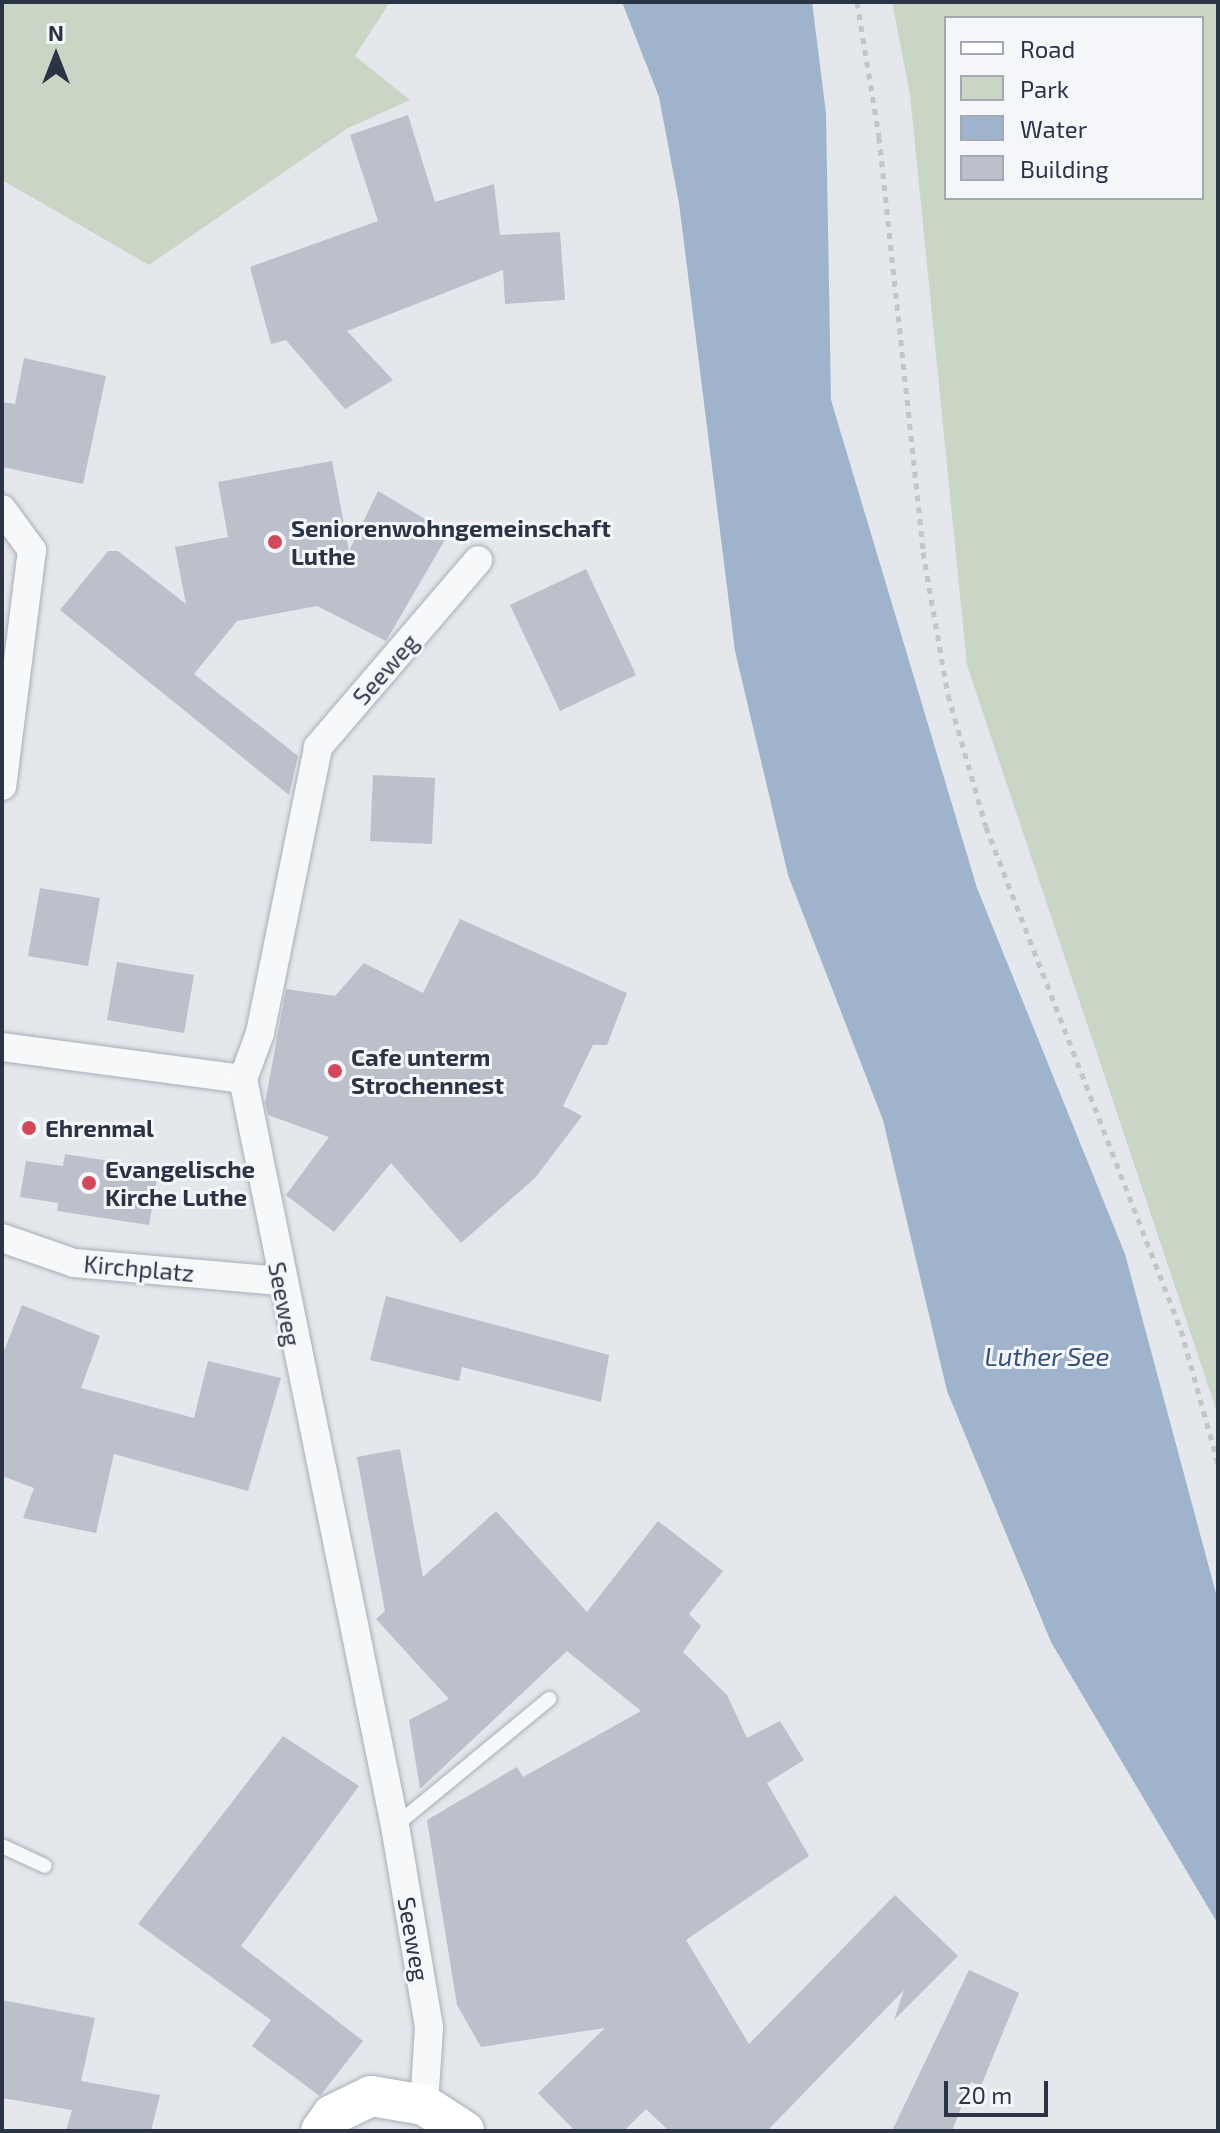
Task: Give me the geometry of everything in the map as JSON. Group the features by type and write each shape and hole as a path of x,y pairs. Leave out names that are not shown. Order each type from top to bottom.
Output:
{"street":[{"path":"2,509 32,550 2,786"},
{"name":"Seeweg","path":"424,2105 429,2027 395,1826 280,1281 243,1079 260,1033 318,747 478,560"},
{"path":"2,1047 243,1079"},
{"name":"Kirchplatz","path":"2,1238 74,1263 280,1281"},
{"path":"321,2131 332,2115 371,2096 424,2105 464,2131"}],"lane":[{"path":"395,1826 549,1699"},
{"path":"2,1846 45,1866"}],"path":[{"path":"857,2 879,137 923,552 948,695 986,827 1181,1330 1218,1463"}],"green space":[{"path":"2,2 390,2 355,56 410,100 348,128 149,265 2,180"},
{"path":"892,2 1218,2 1218,1415 967,665 910,94"}],"water":[{"name":"Luther See","path":"622,2 812,2 826,113 831,400 977,888 1125,1254 1218,1601 1218,1924 1051,1642 947,1391 883,1120 788,875 735,651 679,203 659,97"}],"building":[{"path":"408,115 435,202 494,184 500,235 560,232 565,300 505,304 503,270 347,331 393,380 345,409 286,340 271,344 250,267 378,221 350,135"},
{"path":"24,358 106,376 83,484 2,467 2,402 15,404"},
{"path":"332,461 349,551 378,491 449,533 386,641 317,606 237,621 194,674 298,756 289,795 60,610 108,551 118,551 186,604 175,547 228,537 218,482"},
{"path":"586,569 636,675 560,711 510,605"},
{"path":"373,775 435,778 432,844 370,841"},
{"path":"40,888 100,898 88,966 28,956"},
{"path":"460,919 627,993 607,1045 593,1045 563,1106 582,1116 535,1178 461,1243 391,1163 334,1232 286,1195 329,1137 268,1115 265,1103 286,989 335,996 364,963 423,993"},
{"path":"117,962 194,975 184,1033 107,1020"},
{"name":"Evangelische Kirche Luthe","path":"65,1154 159,1169 149,1225 57,1211 58,1203 20,1197 26,1161 63,1166"},
{"path":"386,1296 609,1355 601,1402 462,1367 459,1381 370,1360"},
{"path":"22,1305 100,1336 81,1388 194,1418 208,1361 281,1378 248,1491 114,1454 96,1533 23,1518 34,1488 2,1476 2,1356"},
{"path":"400,1449 423,1577 496,1511 587,1612 658,1521 723,1571 689,1614 701,1626 683,1652 727,1695 747,1738 780,1721 804,1760 767,1783 809,1856 686,1940 749,2044 895,1895 958,1956 894,2020 904,1990 767,2131 669,2131 646,2109 624,2131 575,2131 538,2093 605,2028 481,2047 457,2005 427,1820 517,1767 523,1777 641,1711 567,1651 420,1789 409,1720 449,1699 376,1619 385,1611 357,1457"},
{"path":"283,1736 359,1786 241,1946 363,2041 320,2096 252,2046 271,2020 138,1924"},
{"path":"969,1970 1019,1993 981,2086 971,2082 952,2131 892,2131"},
{"path":"2,2000 95,2018 81,2081 160,2095 151,2131 66,2131 72,2110 2,2098"}],"place":[{"name":"Seniorenwohngemeinschaft Luthe","path":"275,542"},
{"name":"Cafe unterm Strochennest","path":"335,1071"},
{"name":"Ehrenmal","path":"29,1128"},
{"name":"Evangelische Kirche Luthe","path":"89,1183"}]}
